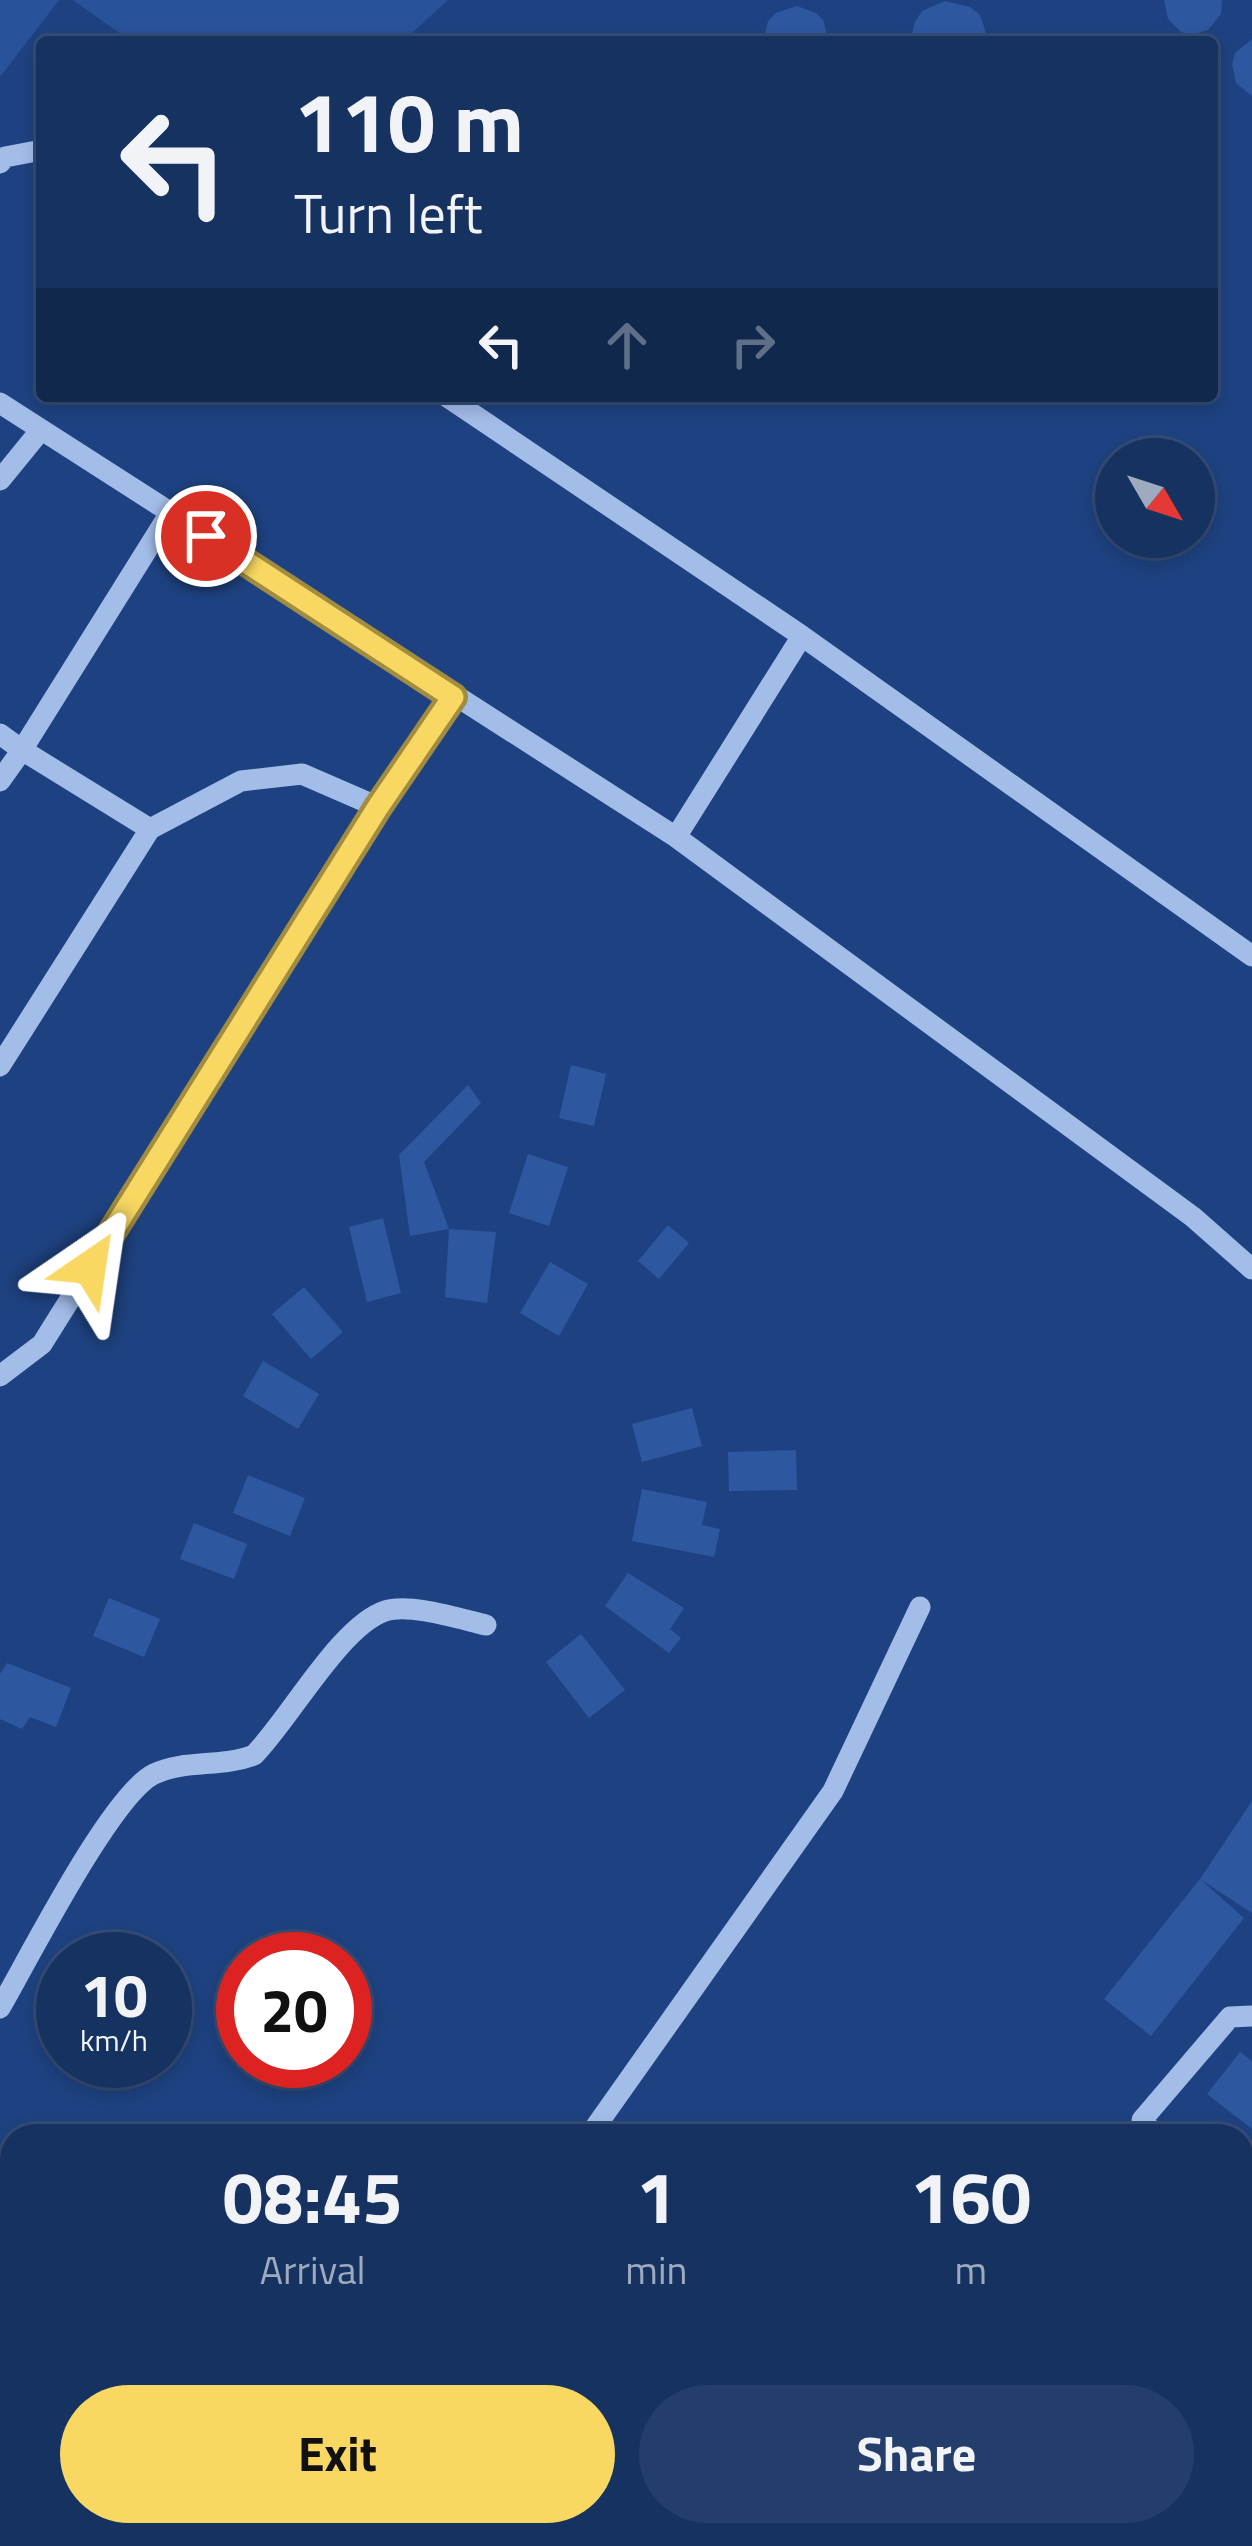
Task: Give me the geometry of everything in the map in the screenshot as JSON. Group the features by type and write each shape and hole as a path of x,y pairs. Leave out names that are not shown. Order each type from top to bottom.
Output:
{"lane":[{"path":"0,163 5,157 36,151"},
{"path":"455,402 802,636 1252,956"},
{"path":"0,403 676,837 1193,1217 1252,1269"},
{"path":"0,479 40,431"},
{"path":"0,782 170,513"},
{"path":"676,837 802,636"},
{"path":"0,1376 42,1344 378,807 453,697"},
{"path":"0,734 150,830"},
{"path":"0,1066 150,830 241,782 302,775 378,807"},
{"path":"597,2124 832,1791 920,1607"},
{"path":"0,2008 118,1807 149,1776 184,1763 232,1763 254,1755 359,1627 387,1610 432,1613 486,1625"},
{"path":"1148,2124 1230,2017 1252,2015"}],"shaded area":[{"path":"0,0 59,0 0,77"},
{"path":"73,0 448,0 409,36 124,36"}],"building":[{"path":"1164,0 1222,0 1221,14 1208,30 1190,35 1168,19"},
{"path":"945,1 970,7 980,15 987,36 912,36 922,11"},
{"path":"797,6 816,13 827,36 764,36 776,13"},
{"path":"1252,39 1252,96 1236,83 1232,64 1235,53"},
{"path":"571,1065 606,1074 594,1126 559,1118"},
{"path":"468,1085 481,1103 424,1162 449,1229 410,1236 399,1155"},
{"path":"528,1154 568,1167 549,1226 509,1213"},
{"path":"383,1218 401,1293 367,1302 349,1227"},
{"path":"668,1225 689,1243 659,1279 638,1261"},
{"path":"449,1229 496,1232 487,1303 445,1297"},
{"path":"550,1262 588,1284 559,1336 520,1313"},
{"path":"304,1287 343,1332 311,1359 272,1314"},
{"path":"263,1361 319,1394 298,1429 243,1396"},
{"path":"692,1408 702,1446 642,1462 632,1424"},
{"path":"796,1450 797,1490 729,1491 728,1452"},
{"path":"248,1475 305,1498 290,1536 233,1513"},
{"path":"642,1489 707,1502 702,1525 720,1529 714,1557 632,1541"},
{"path":"194,1523 247,1544 234,1579 180,1559"},
{"path":"628,1573 684,1608 670,1629 681,1638 669,1653 605,1606"},
{"path":"109,1598 160,1619 144,1657 93,1636"},
{"path":"581,1634 625,1690 589,1718 546,1662"},
{"path":"7,1663 71,1688 56,1727 30,1717 22,1729 0,1719 0,1674"},
{"path":"1252,1801 1252,1913 1200,1879"},
{"path":"1200,1879 1244,1918 1151,2036 1104,1999"},
{"path":"1240,2052 1252,2061 1252,2124 1207,2094"}],"route":[{"path":"90,1267 378,807 453,697 206,536"}]}
